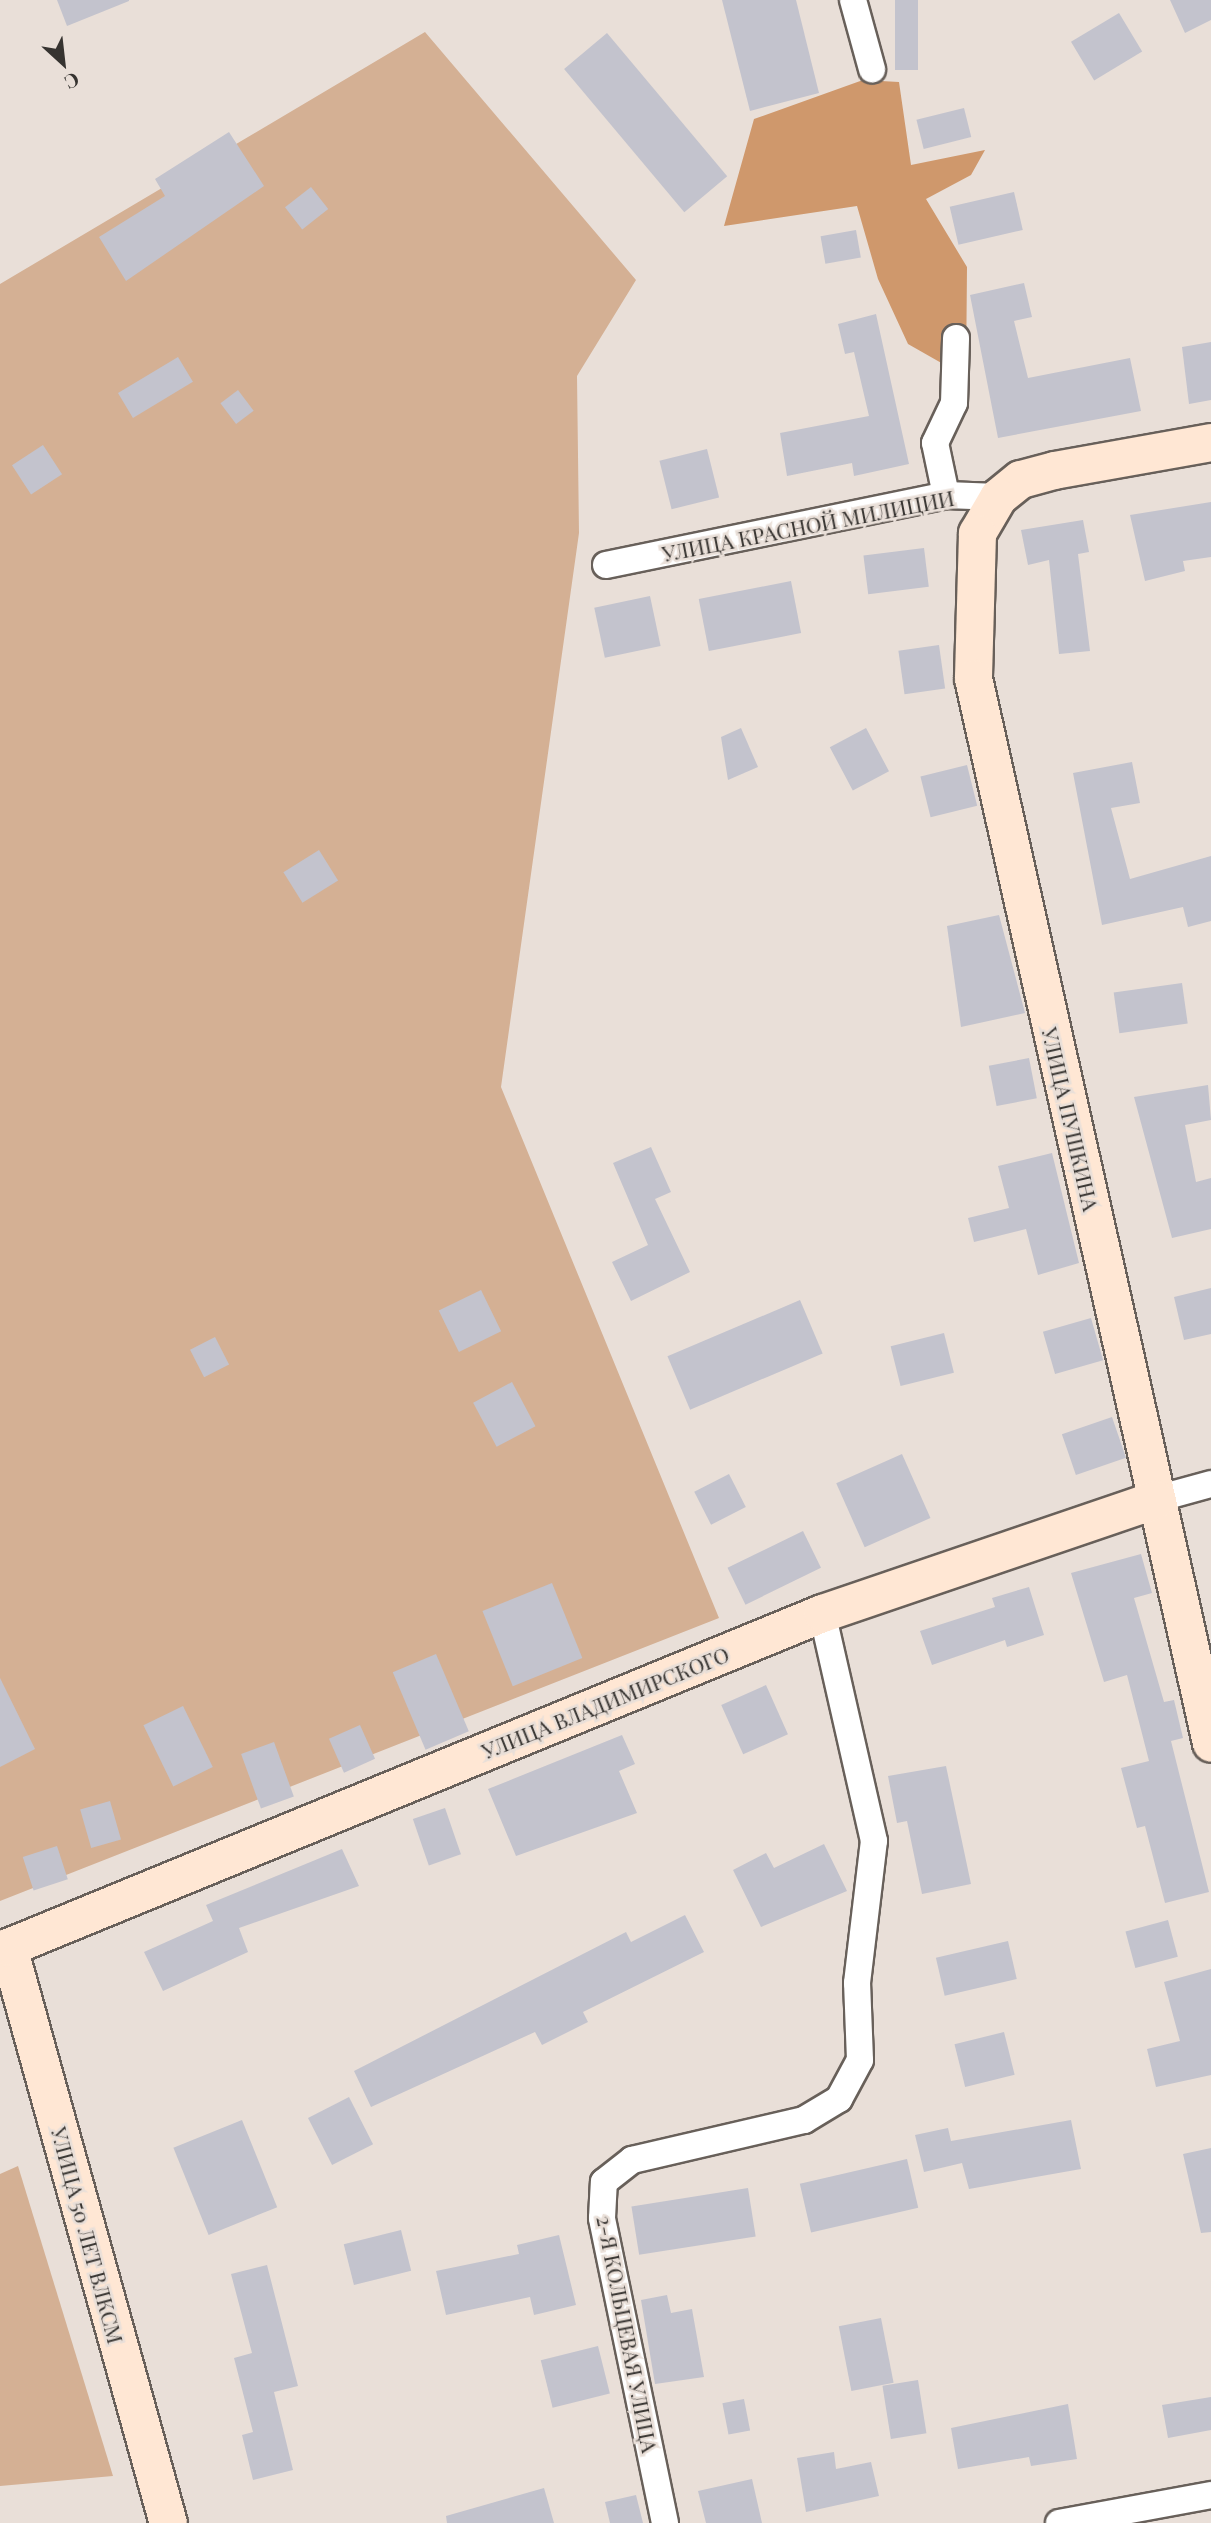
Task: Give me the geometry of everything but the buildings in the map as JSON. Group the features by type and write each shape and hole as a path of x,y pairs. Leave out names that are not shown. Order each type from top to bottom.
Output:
{"street":[{"path":"853,0 872,69"},
{"path":"946,495 935,443 954,403 956,338"},
{"path":"998,497 1020,480 1054,470 1211,442"},
{"name":"УЛИЦА КРАСНОЙ МИЛИЦИИ","path":"606,565 946,495 998,497"},
{"name":"УЛИЦА ПУШКИНА","path":"998,497 977,533 973,678 1211,1743"},
{"name":"УЛИЦА ВЛАДИМИРСКОГО","path":"8,1947 822,1613 1156,1499 1211,1484"},
{"name":"2-Я КОЛЬЦЕВАЯ УЛИЦА","path":"665,2523 602,2218 604,2182 632,2160 804,2120 839,2099 860,2060 857,1983 874,1841 822,1613"},
{"name":"УЛИЦА 50 ЛЕТ ВЛКСМ","path":"8,1947 167,2523"},
{"path":"1059,2523 1211,2495"}],"shaded area":[{"path":"425,32 636,280 577,376 579,533 501,1087 719,1618 0,1901 0,284"},
{"path":"863,80 899,82 911,165 985,150 971,175 926,199 967,267 966,377 908,344 878,279 857,206 724,226 754,119"},
{"path":"18,2166 113,2476 0,2486 0,2174"}]}
